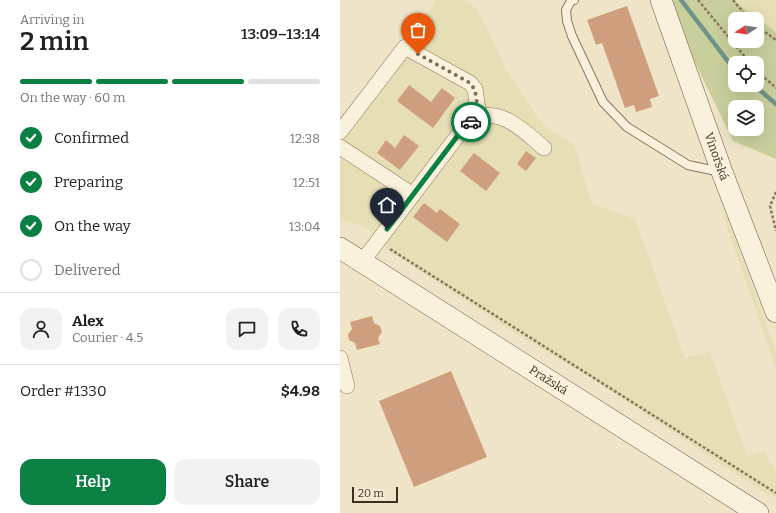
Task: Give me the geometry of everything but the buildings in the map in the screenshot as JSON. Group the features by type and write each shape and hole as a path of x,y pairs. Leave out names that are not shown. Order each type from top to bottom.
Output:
{"main road":[{"name":"Vinořská","path":"661,0 722,172 776,312"},
{"name":"Pražská","path":"340,248 758,513"}],"street":[{"path":"340,132 405,47 470,83 475,90 479,117"},
{"path":"362,262 462,130 471,122 479,117 496,116 510,121 544,148"},
{"path":"340,147 413,195"},
{"path":"340,358 347,386"}],"lane":[{"path":"574,0 571,1 566,10 567,21 572,36 603,102 627,127 688,165 722,172"}],"path":[{"path":"698,0 744,56"},
{"path":"733,0 743,12"},
{"path":"764,31 776,40"},
{"path":"764,77 776,88"},
{"path":"776,192 770,206 776,231"},
{"path":"378,241 776,492"}],"shaded area":[{"path":"437,0 465,0 475,8 483,20 505,68 537,117 551,131 574,144 592,204 635,219 685,358 710,352 747,456 764,451 776,471 776,497 762,491 589,377 500,324 387,250 375,235 362,225 340,220 340,128"},
{"path":"735,0 776,0 776,32 764,23 764,12 749,12"},
{"path":"726,214 776,350 776,369 723,216"}],"green space":[{"path":"670,0 735,0 749,12 728,12 728,48 764,48 764,23 776,32 776,159 733,141 731,136 764,136 764,100 728,100 728,131 692,56"}],"waterway":[{"path":"681,0 728,61"},
{"path":"762,92 776,104"}],"way so far":[{"path":"418,54 470,83 475,90 479,117 471,122"}],"route":[{"path":"387,229 462,130 471,122"}]}
